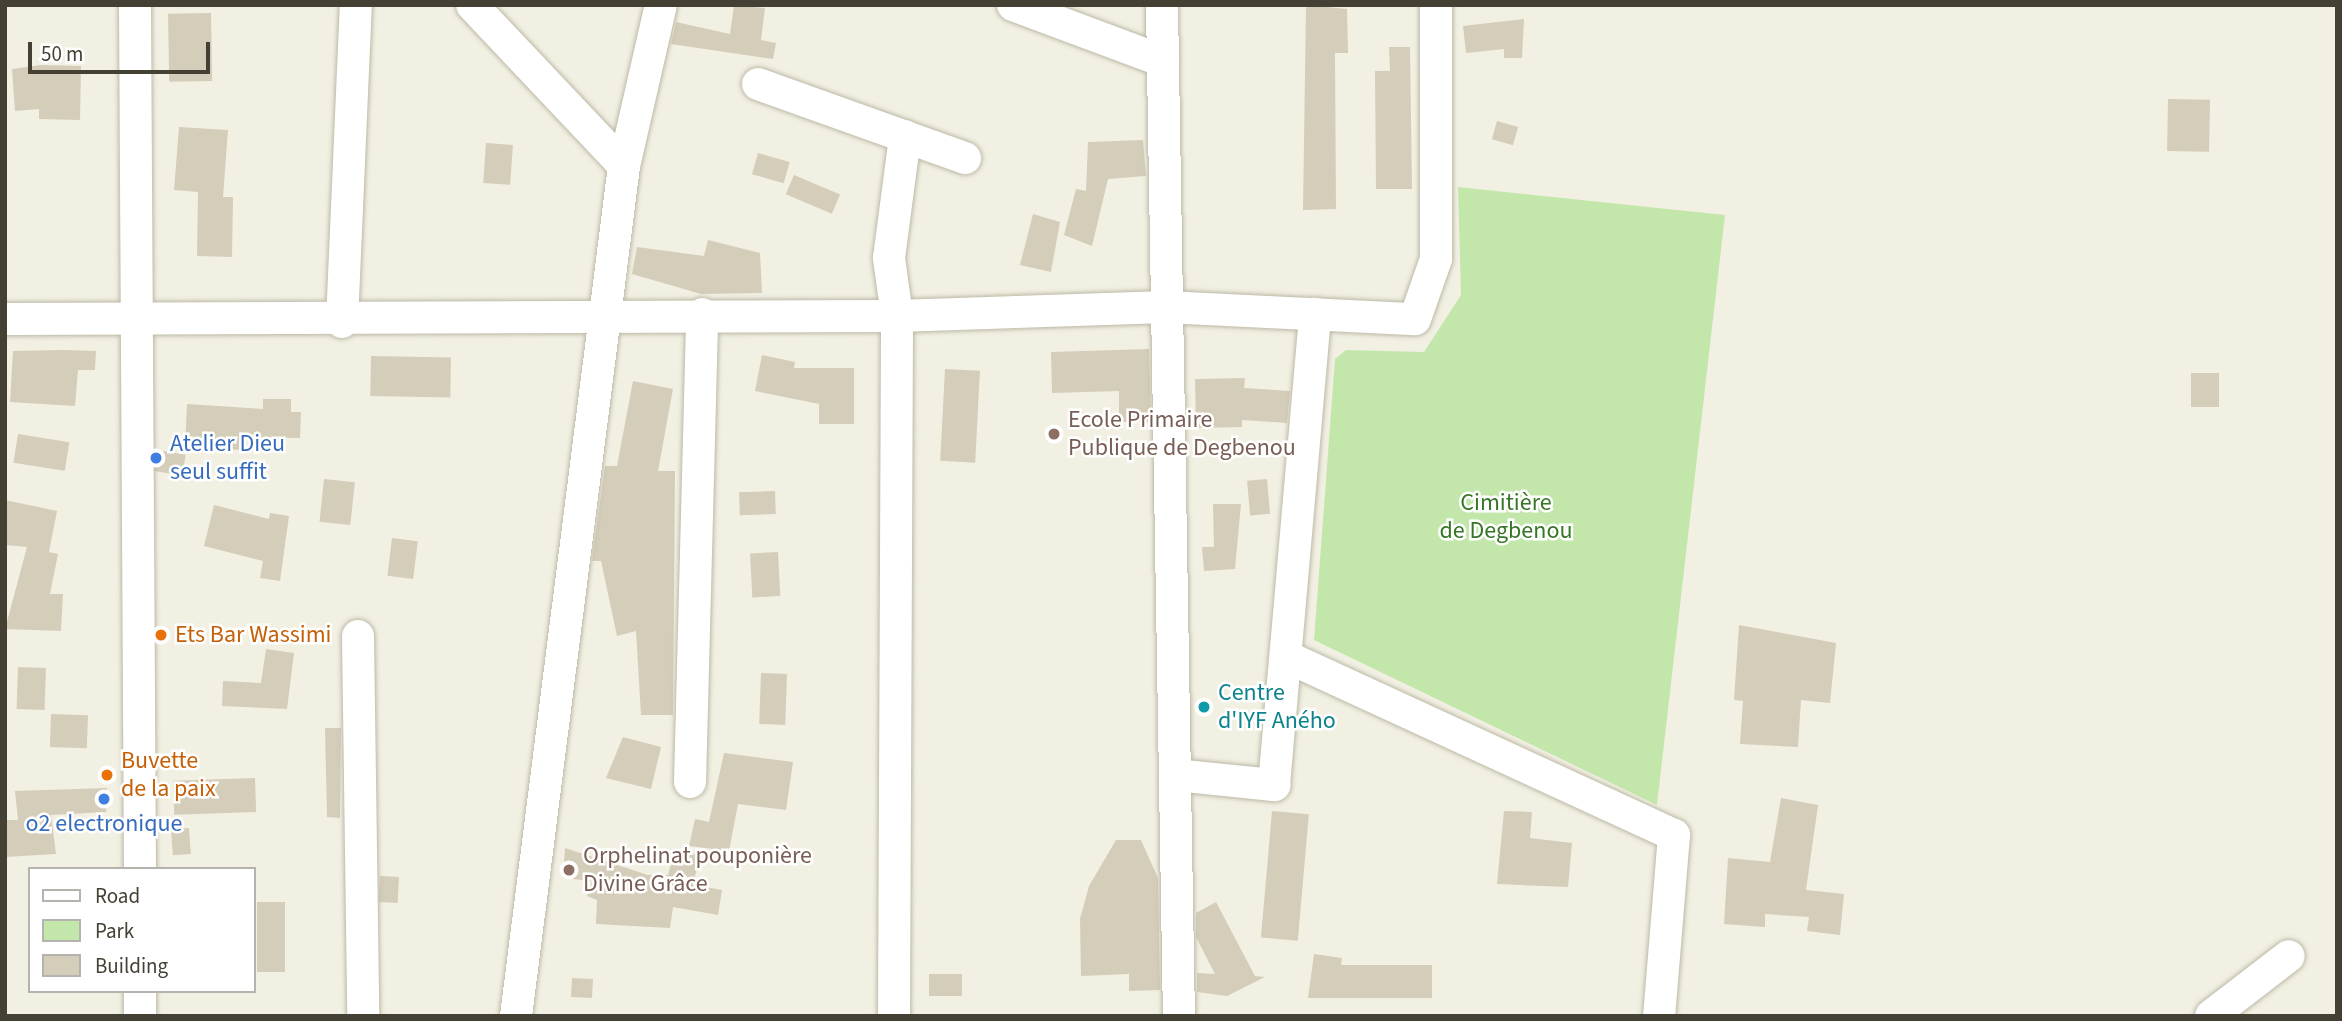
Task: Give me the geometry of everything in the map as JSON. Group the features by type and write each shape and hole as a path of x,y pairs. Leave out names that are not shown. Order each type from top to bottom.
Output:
{"street":[{"path":"135,5 140,867"},
{"path":"342,322 356,5"},
{"path":"472,5 498,17 624,166"},
{"path":"516,1016 608,313 624,166 661,5"},
{"path":"1013,5 1163,61"},
{"path":"1162,5 1180,1016"},
{"path":"5,319 138,323 342,322 608,313 897,316 1166,307 1415,319 1436,259 1436,5"},
{"path":"758,84 965,158"},
{"path":"894,1016 897,316 888,258 905,136"},
{"path":"690,782 702,314"},
{"path":"1175,775 1274,785 1315,314"},
{"path":"358,636 363,1016"},
{"path":"1287,657 1674,835 1659,1016"},
{"path":"2211,1016 2289,957"},
{"path":"140,993 140,1016"}],"green space":[{"name":"Cimitière de Degbenou","path":"1458,187 1725,215 1657,805 1314,640 1335,359 1346,350 1424,352 1461,295"}],"building":[{"path":"734,5 765,8 761,40 776,43 773,59 671,44 676,22 730,34"},
{"path":"1306,5 1347,9 1348,53 1335,53 1336,209 1303,210"},
{"path":"211,13 212,81 169,82 168,14"},
{"path":"1524,19 1522,58 1504,58 1504,49 1466,53 1463,26"},
{"path":"1389,47 1410,47 1412,189 1376,189 1375,71 1390,71"},
{"path":"40,65 81,66 80,120 39,119 39,109 15,111 12,69"},
{"path":"2168,99 2210,100 2209,152 2167,151"},
{"path":"1497,121 1518,127 1513,145 1492,139"},
{"path":"179,127 228,130 223,197 233,197 232,257 197,256 198,192 174,190"},
{"path":"1143,140 1146,176 1108,179 1092,246 1064,235 1076,189 1086,191 1088,142"},
{"path":"486,143 513,145 510,185 483,183"},
{"path":"758,153 790,162 784,183 752,174"},
{"path":"794,175 840,195 832,214 786,194"},
{"path":"1033,214 1060,222 1051,272 1020,265"},
{"path":"708,240 760,253 762,293 701,294 632,274 637,247 704,256"},
{"path":"1149,349 1151,422 1119,422 1119,391 1052,393 1051,352"},
{"path":"13,351 96,351 95,370 78,370 75,406 10,402"},
{"path":"762,355 795,362 794,368 854,368 854,424 819,424 819,404 755,391"},
{"path":"371,356 451,357 450,397 370,396"},
{"path":"945,369 980,371 975,463 940,461"},
{"path":"2191,373 2219,373 2219,407 2191,407"},
{"path":"1245,378 1244,388 1290,391 1287,423 1242,420 1242,427 1196,428 1195,379"},
{"path":"633,381 673,389 658,471 675,471 673,715 641,715 636,631 617,636 601,561 592,561 605,466 617,466"},
{"path":"263,399 291,399 291,412 301,412 300,438 241,437 240,450 185,446 187,404 263,409"},
{"path":"18,434 69,442 65,471 13,463"},
{"path":"156,450 186,455 182,475 153,471"},
{"path":"324,479 355,482 350,525 320,522"},
{"path":"1267,479 1270,514 1250,516 1247,481"},
{"path":"775,491 776,514 740,515 739,492"},
{"path":"5,500 57,511 49,552 58,554 50,594 63,594 61,631 5,629 27,547 5,545"},
{"path":"1213,504 1241,504 1235,569 1204,571 1202,547 1214,547"},
{"path":"214,505 269,519 270,513 289,516 280,581 260,578 263,561 204,546"},
{"path":"392,538 418,541 413,579 387,576"},
{"path":"778,552 780,596 752,597 750,553"},
{"path":"1739,625 1836,643 1830,703 1801,700 1798,747 1740,744 1743,701 1734,700"},
{"path":"266,649 294,653 287,709 222,706 223,681 261,683"},
{"path":"18,667 46,668 45,710 17,709"},
{"path":"761,673 787,674 785,725 759,724"},
{"path":"51,714 88,715 87,748 50,747"},
{"path":"325,728 341,728 340,818 327,817"},
{"path":"623,737 661,747 651,789 606,778"},
{"path":"724,753 793,762 786,810 738,804 729,851 689,846 695,819 709,822"},
{"path":"255,778 256,812 174,815 173,781"},
{"path":"107,788 106,812 51,815 56,854 5,857 5,820 18,820 15,791"},
{"path":"1781,798 1818,805 1806,890 1844,894 1840,935 1807,931 1809,917 1765,914 1765,927 1724,924 1728,858 1770,862"},
{"path":"1272,811 1309,814 1298,941 1261,938"},
{"path":"1504,811 1532,812 1530,838 1572,843 1568,887 1497,884"},
{"path":"189,828 191,854 173,855 171,829"},
{"path":"1116,840 1141,840 1158,878 1160,990 1129,991 1129,974 1081,976 1080,919 1089,886"},
{"path":"565,848 648,875 668,875 674,852 700,855 693,885 722,890 718,915 673,907 670,928 596,924 597,900 587,896 592,881 563,878"},
{"path":"380,876 399,877 398,903 379,902"},
{"path":"257,902 285,902 285,972 257,972"},
{"path":"1216,902 1255,976 1265,977 1227,996 1197,992 1197,973 1215,974 1196,937 1196,913"},
{"path":"1314,954 1342,958 1341,965 1432,965 1432,998 1308,998"},
{"path":"929,974 962,974 962,996 929,996"},
{"path":"572,978 593,979 592,998 571,997"}],"place":[{"name":"Ecole Primaire Publique de Degbenou","path":"1054,434"},
{"name":"Atelier Dieu seul suffit","path":"156,458"},
{"name":"Ets Bar Wassimi","path":"161,635"},
{"name":"Centre d'IYF Aného","path":"1204,707"},
{"name":"Buvette de la paix","path":"107,775"},
{"name":"o2 electronique","path":"104,799"},
{"name":"Orphelinat pouponière Divine Grâce","path":"569,870"}]}
